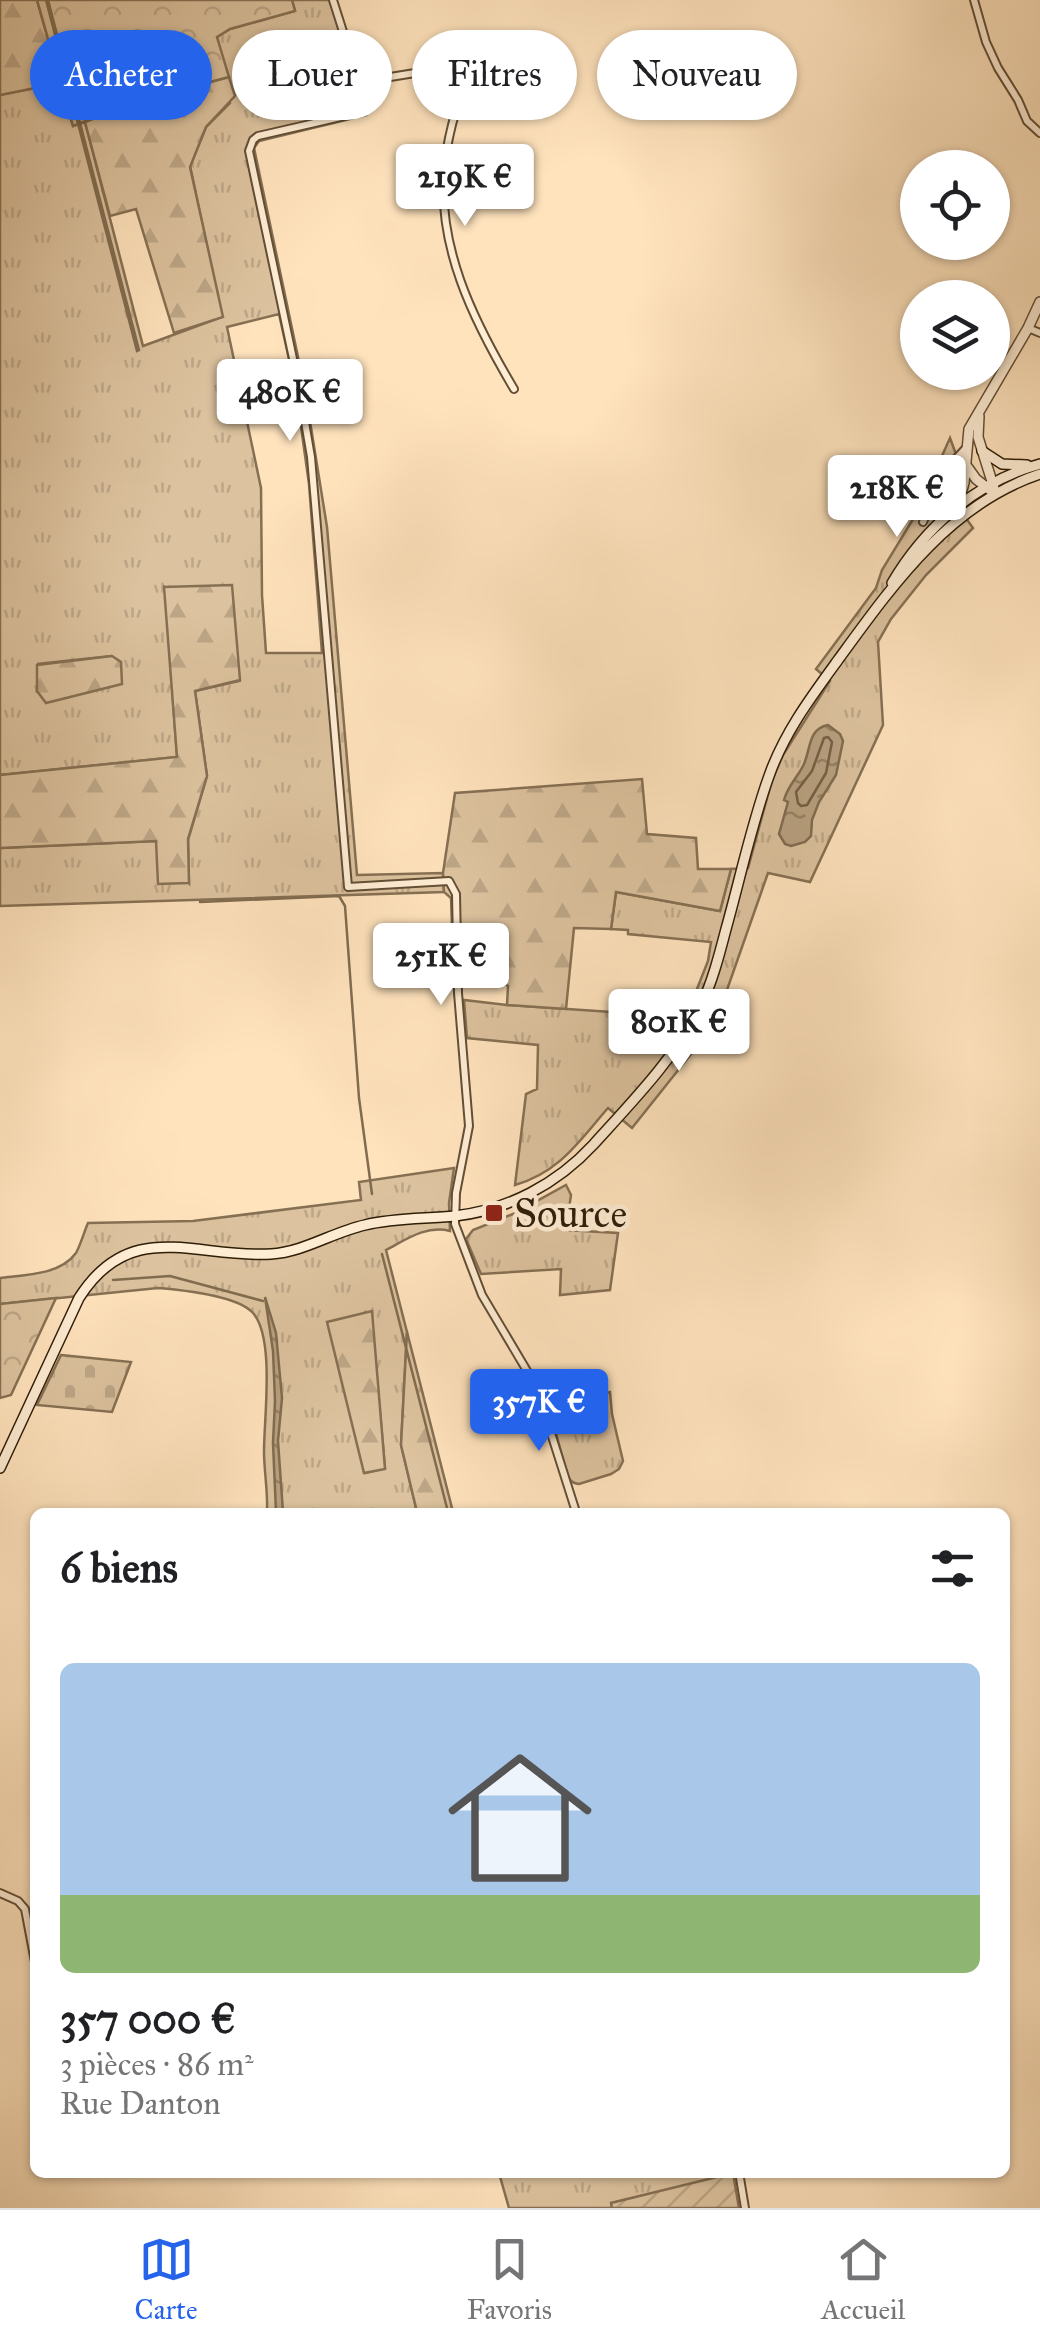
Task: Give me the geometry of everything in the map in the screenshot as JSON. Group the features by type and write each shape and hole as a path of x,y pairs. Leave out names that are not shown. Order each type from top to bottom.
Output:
{"main road":[{"path":"957,507 970,430 1040,302"},
{"path":"981,409 978,432 991,488"},
{"path":"966,448 982,451 1002,464 1040,464"},
{"path":"965,463 973,476 991,488"},
{"path":"0,1468 72,1311 88,1286 114,1262 145,1248 173,1246 269,1254 290,1251 374,1222 476,1213 507,1204 563,1173 602,1134 680,1041 698,1013 714,973 768,778 794,723 918,544 957,507 1040,464"},
{"path":"877,607 942,534 991,488 1040,474"}],"street":[{"path":"333,0 343,30"},
{"path":"974,0 998,68 1027,121 1040,133"},
{"path":"392,77 470,64 445,160 444,219 473,315 514,388"},
{"path":"323,120 258,136 252,140 249,151 311,457 348,886 449,881 456,894 458,993 469,1126 454,1216 482,1295 530,1375 575,1508"},
{"path":"1028,328 1040,333"},
{"path":"923,522 949,466 966,448"},
{"path":"0,1893 23,1906 30,1939"},
{"path":"739,2178 745,2208"}],"green space":[{"path":"0,0 37,0 45,30 30,30 30,89 0,95"},
{"path":"37,0 292,0 295,11 230,29 217,37 229,77 212,81 212,30 46,30"},
{"path":"292,0 330,0 339,30 232,30 232,120 345,120 259,141 254,148 305,390 327,527 357,875 443,873 444,892 0,906 0,848 156,841 189,883 188,840 207,776 195,691 239,681 165,588 177,757 0,775 0,95 30,89 30,120 71,120 73,126 85,122 143,346 222,317 190,166 206,127 230,103 217,37 230,29 295,11","holes":["279,314 296,391 309,484 322,653 266,653 261,488 227,327","112,656 37,691 38,664"]},
{"path":"229,77 232,99 206,127 190,167 223,317 174,333 136,209 110,216 85,122 212,120 212,81"},
{"path":"950,438 960,465 953,500 973,528 926,575 878,642 883,725 810,882 768,873 715,1024 632,1128 608,1108 557,1164 515,1185 526,1094 537,1089 538,1045 467,1038 464,1000 686,1017 708,961 711,942 611,929 616,892 720,911 731,869 748,868 772,780 783,755 830,681 816,669 876,588 882,570 915,516"},
{"path":"232,585 240,680 195,691 207,776 188,839 189,883 158,884 156,841 0,848 0,775 177,757 164,587"},
{"path":"112,656 121,662 122,684 46,703 37,691 37,665"},
{"path":"642,779 647,834 696,838 698,869 731,869 720,911 616,892 611,929 574,928 566,1009 507,1005 508,986 453,955 451,898 444,892 443,873 455,793"},
{"path":"454,1168 450,1231 425,1231 386,1250 407,1332 401,1445 416,1508 267,1508 264,1340 253,1313 235,1302 208,1294 158,1288 0,1304 0,1278 41,1273 61,1266 76,1253 88,1223 193,1221 361,1200 359,1182","holes":["371,1311 385,1468 364,1472"]},
{"path":"566,1185 571,1195 566,1230 618,1233 610,1290 560,1295 561,1269 481,1274 466,1239 473,1230 513,1214"},
{"path":"56,1298 11,1395 0,1398 0,1304"},
{"path":"372,1311 385,1469 364,1473 327,1322"},
{"path":"407,1332 452,1508 416,1508 401,1445"},
{"path":"61,1355 131,1362 112,1412 37,1405"},
{"path":"610,1392 623,1461 611,1474 573,1483 549,1408"},
{"path":"500,2178 718,2178 612,2203 612,2208 509,2208"},
{"path":"713,2178 734,2178 739,2208 612,2208 611,2203"}],"water":[{"path":"77,120 139,350 137,351"},
{"path":"828,725 843,741 836,775 819,802 811,836 805,842 785,844 779,834 788,802 784,800 804,764 813,735"},
{"path":"265,1297 276,1333 282,1398 278,1441 283,1508 276,1508 273,1351"}],"waterway":[{"path":"200,902 339,896 345,906 359,1098 372,1194"},
{"path":"382,1254 447,1508"},
{"path":"113,1280 170,1276 263,1301"}],"place":[{"name":"Source","path":"494,1213"}]}
